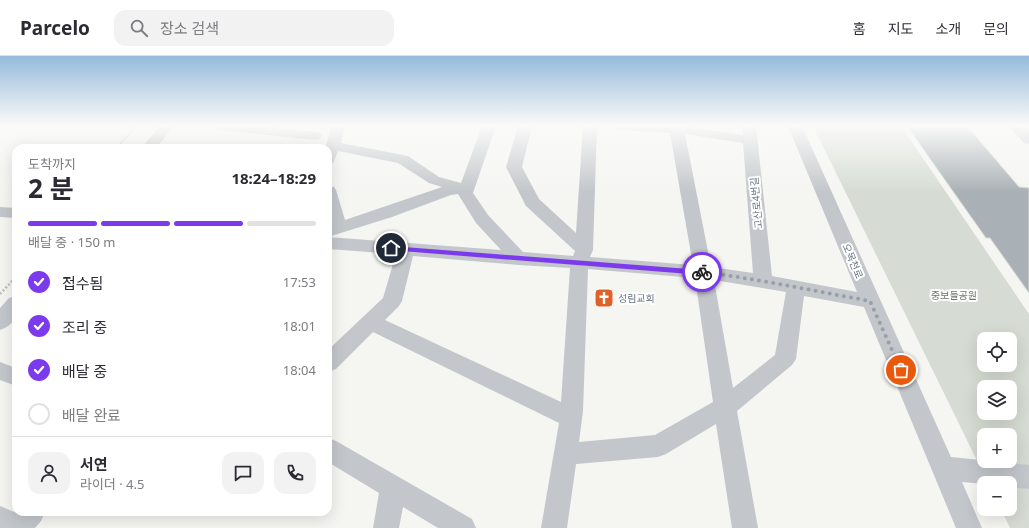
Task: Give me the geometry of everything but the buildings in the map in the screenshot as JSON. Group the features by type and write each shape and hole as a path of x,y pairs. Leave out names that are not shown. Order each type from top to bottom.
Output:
{"street":[{"path":"481,148 464,193 482,219 519,259"},
{"path":"519,148 514,167 532,202 581,256"},
{"path":"554,528 570,417 588,148"},
{"path":"680,148 703,272 745,528"},
{"name":"고산로4번길","path":"750,148 763,280"},
{"name":"오목천로","path":"804,148 969,528"},
{"path":"332,153 403,159 434,180 466,189"},
{"path":"332,217 334,230 449,190 466,189"},
{"path":"0,212 12,213"},
{"path":"332,243 519,259 581,256 763,280 796,288 870,301"},
{"path":"332,359 392,301 406,250"},
{"path":"565,454 658,446 725,406 785,359 796,288"},
{"path":"0,322 12,308"},
{"path":"370,322 570,417"},
{"path":"332,451 463,528"},
{"path":"943,468 1029,477"},
{"path":"386,528 393,487"},
{"path":"0,519 17,528 28,516"}],"path":[{"path":"0,294 12,281"}],"green space":[{"name":"중보들공원","path":"824,148 916,148 1029,314 1029,528 1010,528 1004,516 1017,516 1017,476 985,476 981,468 1017,468 1017,428 977,428 977,461"}],"way so far":[{"path":"702,272 763,280 796,288 870,301 901,370"}],"place":[{"name":"성림교회","path":"604,298"}],"route":[{"path":"391,248 702,272"}]}
